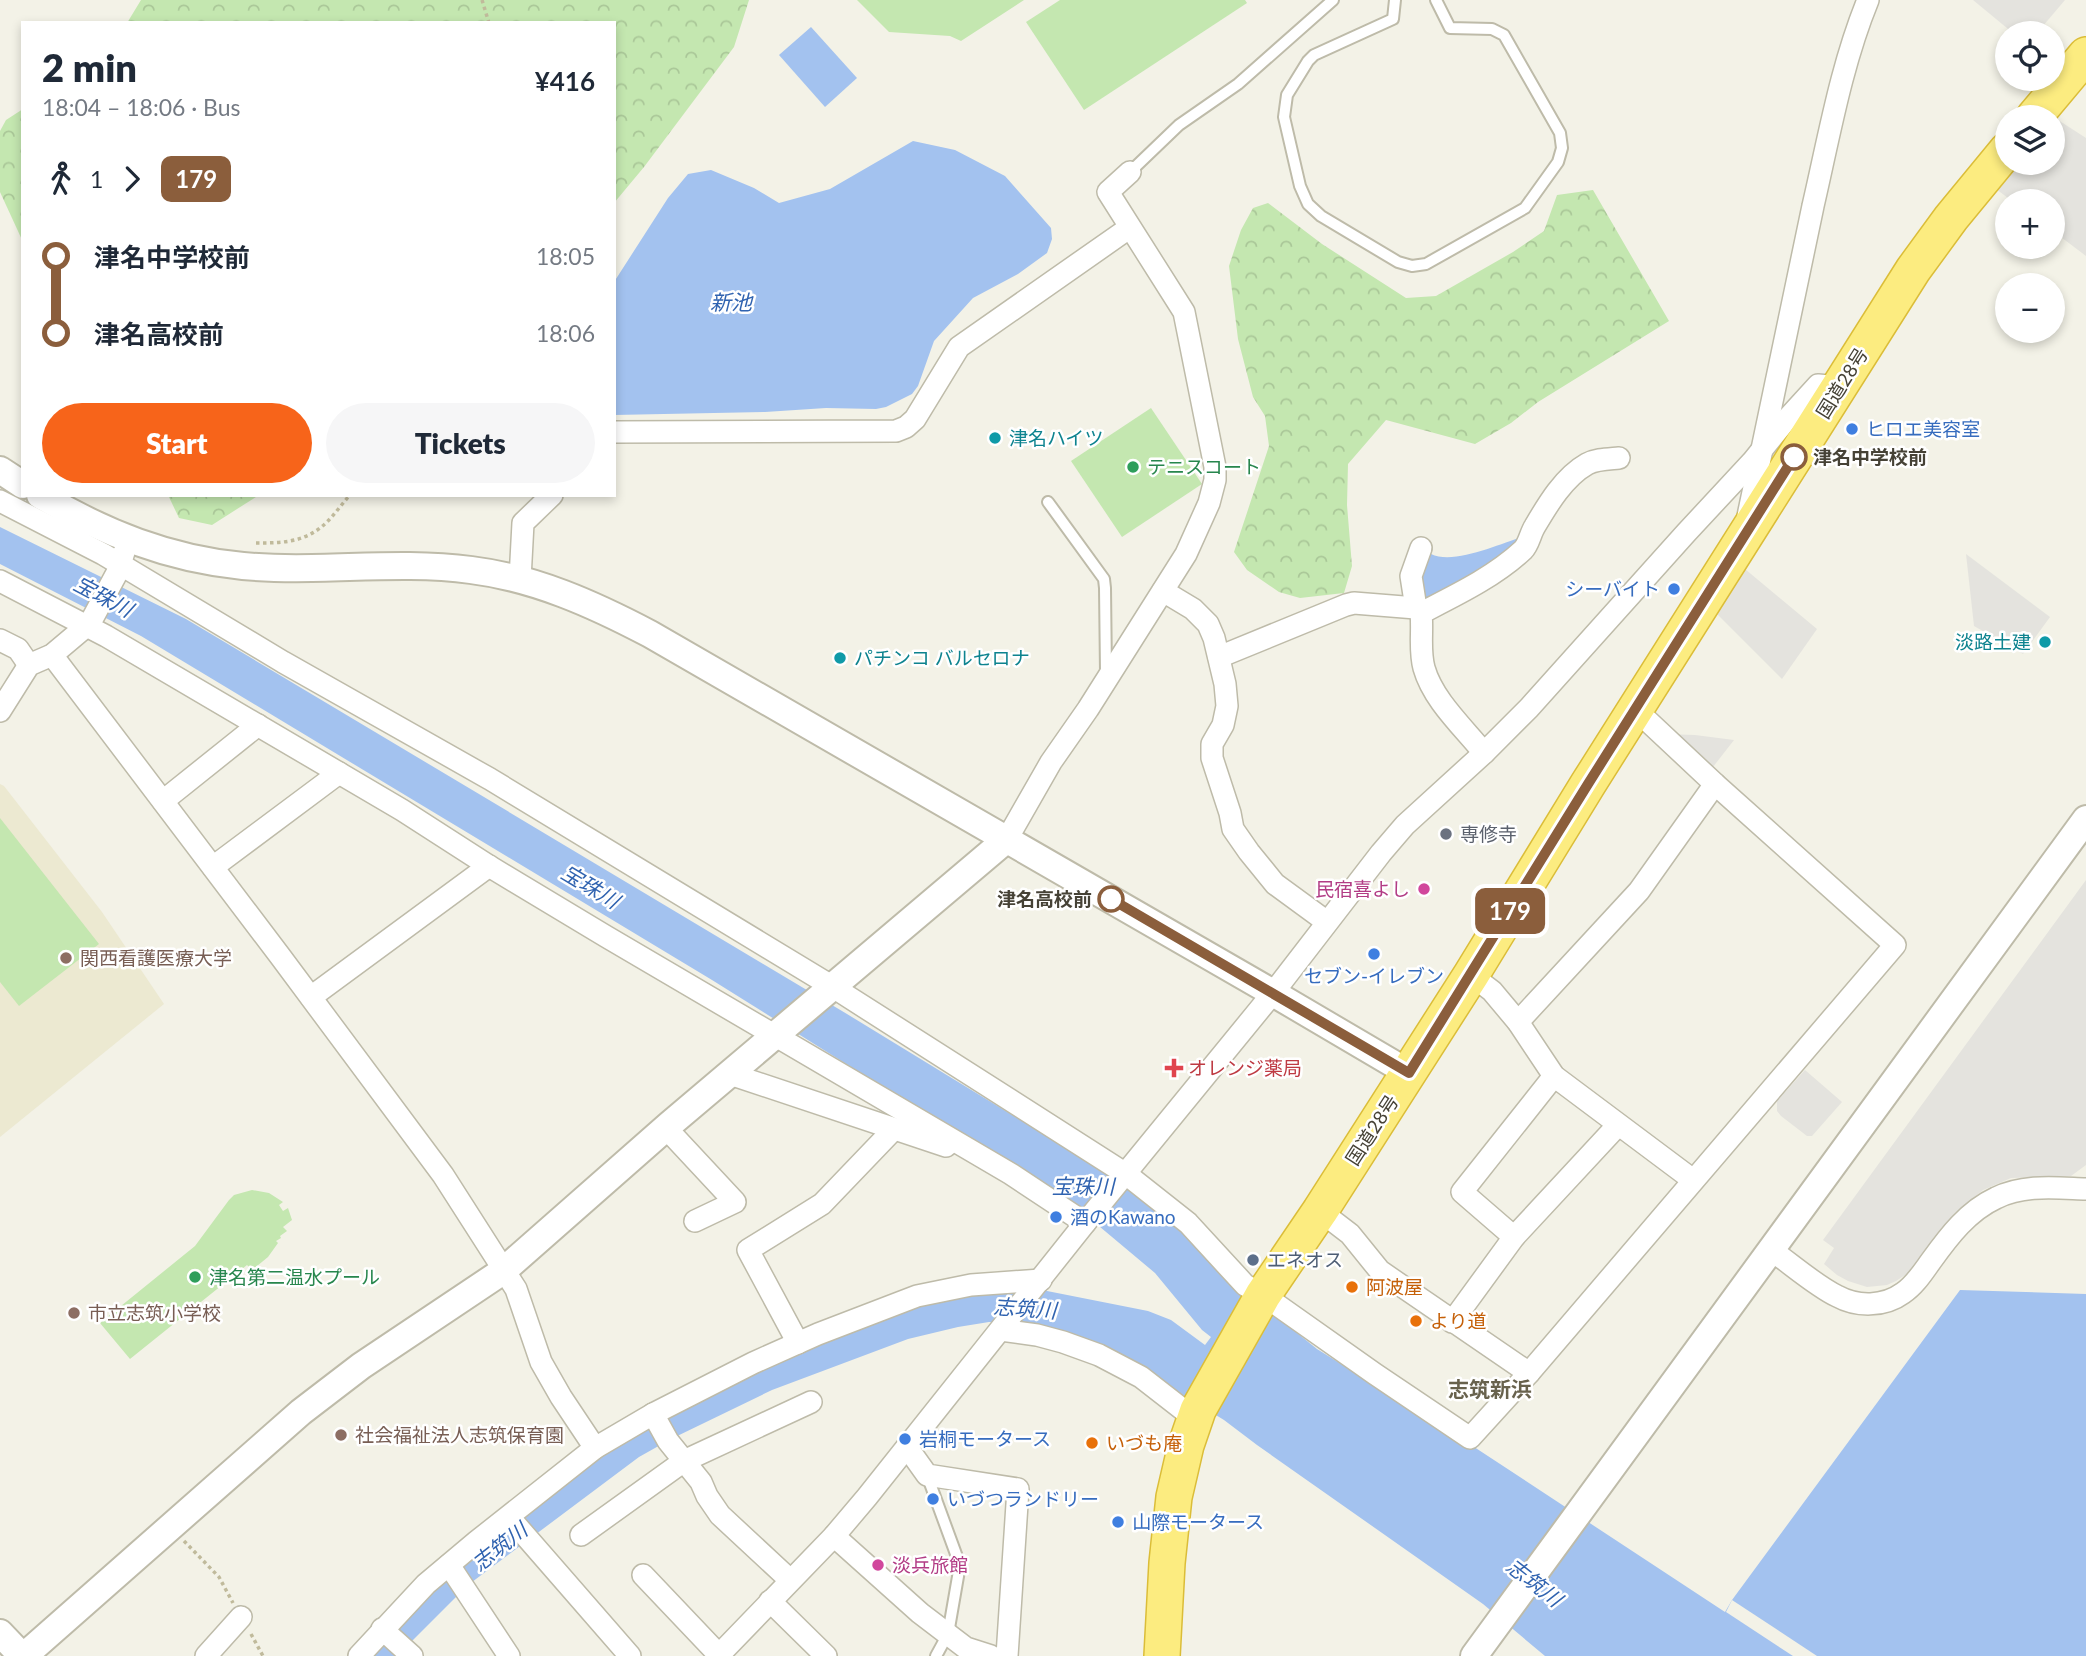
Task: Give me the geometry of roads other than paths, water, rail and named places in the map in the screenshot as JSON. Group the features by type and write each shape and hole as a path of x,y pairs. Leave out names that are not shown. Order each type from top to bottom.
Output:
{"highway":[{"path":"2044,105 2086,55"},
{"name":"国道28号","path":"1162,1656 1174,1497 1186,1445 1197,1414 1261,1298 1409,1073 1635,709 1926,252 1995,165"}],"street":[{"path":"1744,536 1839,91 1854,34 1868,0"},
{"path":"0,1633 23,1656 301,1412 351,1374 503,1271 666,1128 1006,839 1051,762 1107,680 1186,554 1213,491 1215,467 1184,312 1108,192 1130,172"},
{"path":"616,432 896,431 915,419 959,347 1129,228"},
{"path":"643,1575 724,1654 770,1601 834,1536 1273,993 1405,825 1485,753 1545,690 1818,385 1839,387"},
{"path":"1219,657 1354,603 1418,610 1509,562 1527,547 1532,531 1557,491 1577,472 1588,463 1619,458"},
{"path":"0,470 21,484"},
{"path":"44,497 93,524 163,552 208,562 245,566 404,565 473,570 520,579 553,589 614,614 1409,1073"},
{"path":"520,579 523,523 550,497"},
{"path":"0,501 490,779 831,988 1125,1176 1188,1223 1245,1285 1261,1298 1470,1438 1529,1373 1895,945 1635,709"},
{"path":"0,711 29,665 52,656 88,625 119,568 129,538"},
{"path":"1421,548 1411,576 1418,610 1423,666 1430,682 1450,711 1485,753"},
{"path":"0,581 88,625 402,810 607,937 779,1033 952,1141 1011,1174 1085,1223"},
{"path":"1163,591 1193,609 1208,624 1214,638 1225,684 1227,706 1223,725 1211,750 1233,829 1275,884 1327,922"},
{"path":"0,640 18,649 29,665"},
{"path":"52,656 214,867 443,1175 516,1289 541,1362 595,1448"},
{"path":"163,801 258,725"},
{"path":"214,867 339,773"},
{"path":"1518,1022 1639,891 1715,784"},
{"path":"1475,1656 2086,819"},
{"path":"311,998 489,866"},
{"path":"1471,975 1492,991 1518,1022 1554,1076 1693,1180"},
{"path":"730,1074 945,1147 952,1141"},
{"path":"1514,1237 1462,1192 1554,1076"},
{"path":"1452,1322 1514,1237 1618,1125"},
{"path":"666,1128 735,1202 695,1221"},
{"path":"798,1343 748,1250 822,1204 892,1130"},
{"path":"1771,1250 1836,1296 1865,1304 1881,1303 1904,1293 1959,1225 1996,1197 2023,1189 2084,1188"},
{"path":"1320,1211 1350,1234 1380,1271 1529,1373"},
{"path":"359,1656 426,1584 449,1565 595,1448 653,1414 798,1343 927,1293 971,1285 1039,1282"},
{"path":"1003,1328 1063,1342 1099,1355 1141,1377 1197,1414"},
{"path":"582,1535 684,1461 811,1402"},
{"path":"653,1414 668,1441 701,1482 720,1515 790,1580"},
{"path":"907,1447 927,1475 1018,1489 1007,1656"},
{"path":"509,1517 630,1656"},
{"path":"834,1536 920,1613 966,1648 991,1656"},
{"path":"449,1565 509,1656"},
{"path":"770,1601 826,1656"},
{"path":"206,1656 242,1618"},
{"path":"382,1629 408,1653"}],"lane":[{"path":"1130,172 1179,125 1238,84 1333,0"},
{"path":"1395,0 1392,19 1311,58 1287,95 1284,109 1300,186 1308,204 1321,216 1398,262 1412,266 1426,264 1525,208 1558,162 1562,148 1560,132 1504,34 1492,29 1450,28 1436,0"},
{"path":"1048,502 1104,579 1107,680"},
{"path":"927,1475 960,1565 948,1634 936,1656"}],"water":[{"path":"811,27 857,78 825,107 779,55"},
{"name":"新池","path":"913,141 955,150 1005,176 1051,228 1052,239 1047,253 1018,274 973,298 934,341 918,386 912,394 886,407 616,415 616,279 668,198 688,174 711,170 754,188 779,203 830,189"},
{"path":"0,527 186,619 847,1014 1130,1187 1178,1222 1240,1287 1317,1349 1465,1441 1725,1612 1960,1290 2086,1294 2086,1656 1545,1656 1483,1604 1224,1420 1150,1371 1017,1323 989,1322 908,1339 772,1390 671,1439 639,1457 468,1585 397,1656 366,1656 390,1627 599,1451 804,1344 967,1290 1042,1290 1148,1311 1171,1320 1205,1345 1211,1337 1202,1330 1155,1273 1081,1211 712,980 141,636 0,564"},
{"path":"1522,537 1492,567 1430,599 1422,598 1422,569 1431,554 1441,557 1464,555"}],"place":[{"name":"ヒロエ美容室","path":"1852,429"},
{"name":"津名ハイツ","path":"995,438"},
{"name":"津名中学校前","path":"1794,457"},
{"name":"テニスコート","path":"1133,467"},
{"name":"シーバイト","path":"1674,589"},
{"name":"淡路土建","path":"2045,642"},
{"name":"パチンコ バルセロナ","path":"840,658"},
{"name":"専修寺","path":"1446,834"},
{"name":"民宿喜よし","path":"1424,889"},
{"name":"津名高校前","path":"1111,899"},
{"name":"セブン-イレブン","path":"1374,954"},
{"name":"関西看護医療大学","path":"66,958"},
{"name":"オレンジ薬局","path":"1174,1068"},
{"name":"酒のKawano","path":"1056,1217"},
{"name":"エネオス","path":"1253,1260"},
{"name":"津名第二温水プール","path":"195,1277"},
{"name":"阿波屋","path":"1352,1287"},
{"name":"市立志筑小学校","path":"74,1313"},
{"name":"より道","path":"1416,1321"},
{"name":"社会福祉法人志筑保育園","path":"341,1435"},
{"name":"岩桐モータース","path":"905,1439"},
{"name":"いづも庵","path":"1092,1443"},
{"name":"いづつランドリー","path":"933,1499"},
{"name":"山際モータース","path":"1118,1522"},
{"name":"淡兵旅館","path":"878,1565"}],"district":[{"name":"志筑新浜","path":"1490,1390"}],"water label":[{"name":"宝珠川","path":"103,597"},
{"name":"宝珠川","path":"590,887"},
{"name":"宝珠川","path":"1083,1187"},
{"name":"志筑川","path":"1025,1309"},
{"name":"志筑川","path":"500,1547"},
{"name":"志筑川","path":"1534,1583"}]}
